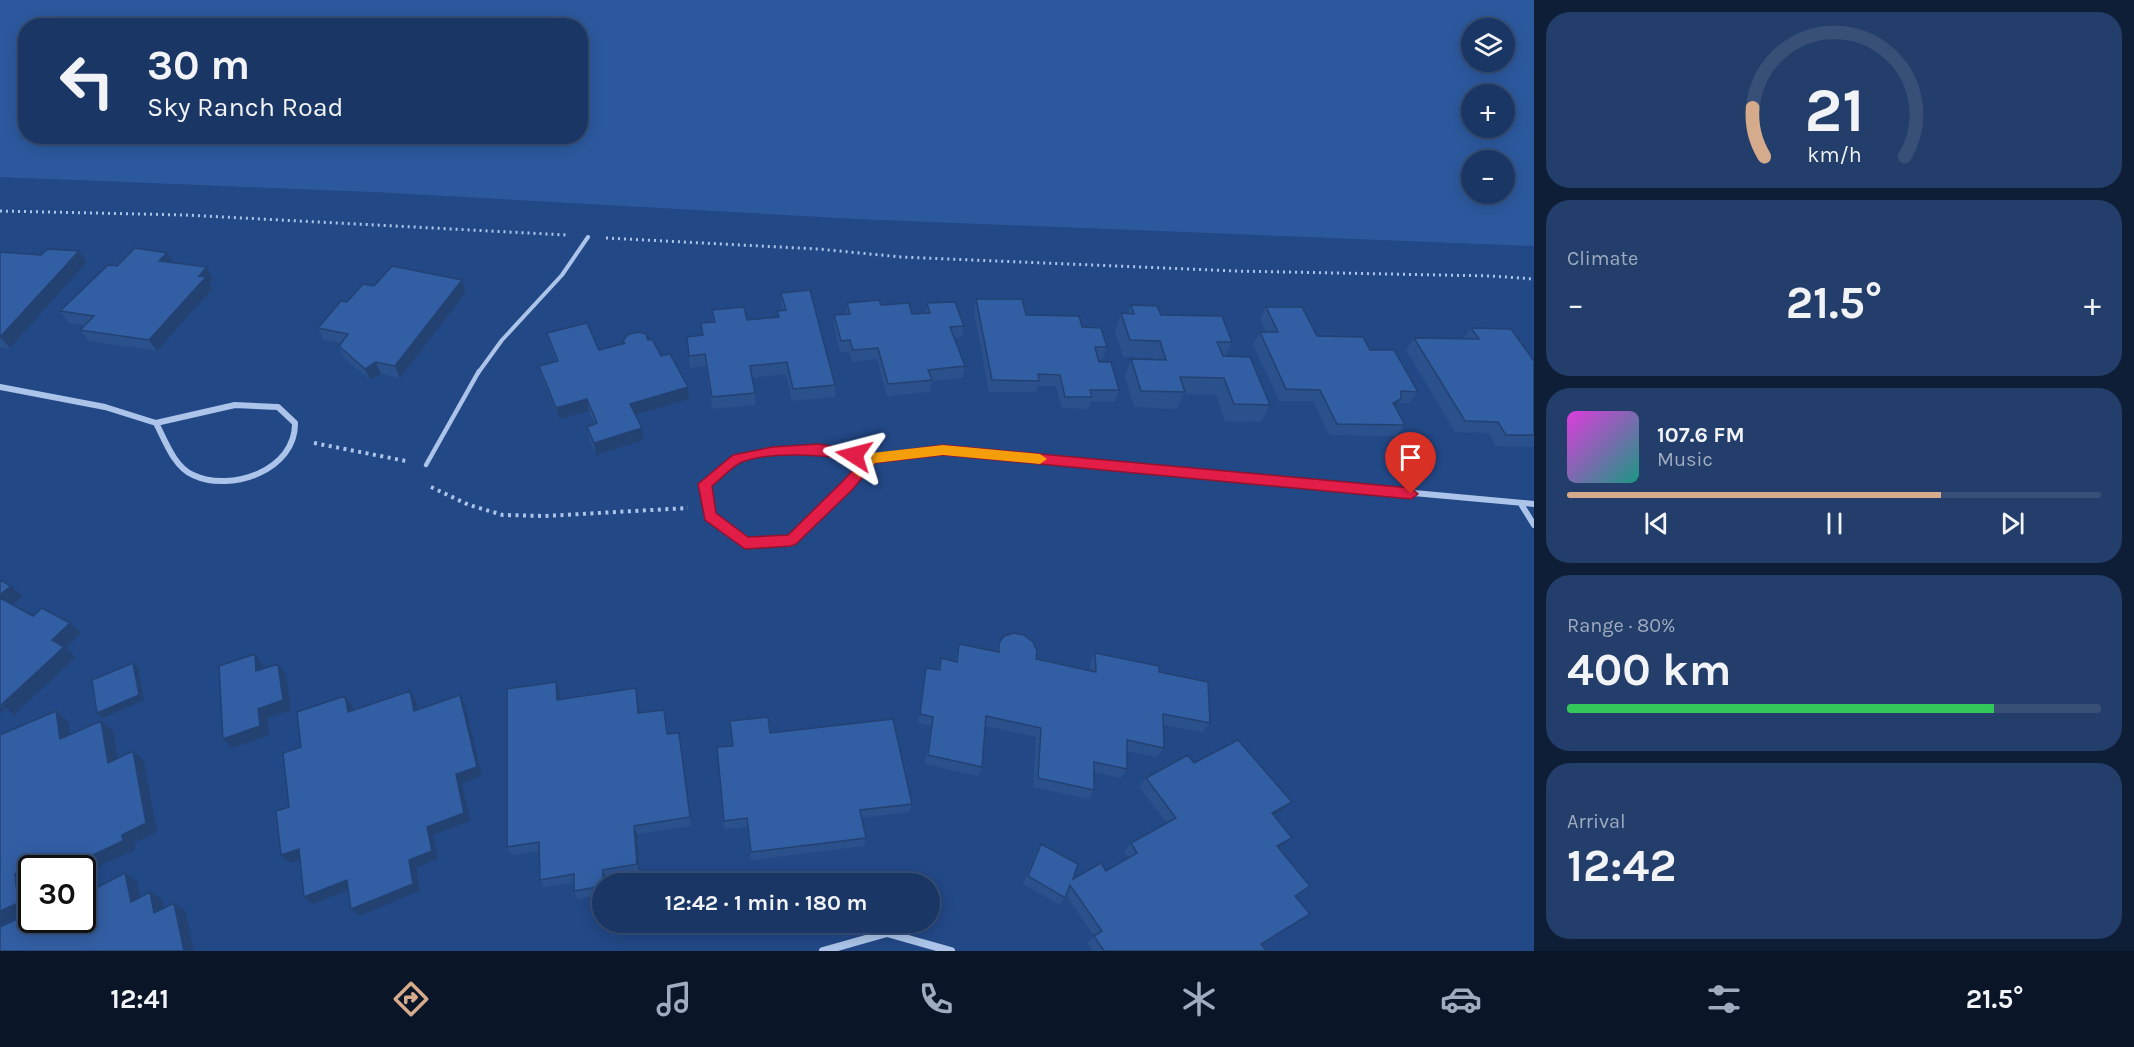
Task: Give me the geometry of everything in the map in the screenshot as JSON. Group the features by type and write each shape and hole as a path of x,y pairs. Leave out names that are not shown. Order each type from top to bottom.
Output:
{"street":[{"path":"0,387 105,407 156,423 235,405 278,407 295,423 295,439 280,459 264,471 243,480 214,483 189,474 170,449 156,423"},
{"path":"872,458 847,486 791,540 745,543 710,516 705,484 737,458 772,452 819,449 872,458 943,450 1534,504"},
{"path":"1521,504 1534,525"},
{"path":"823,951 887,933 951,951"}],"lane":[{"path":"426,465 475,377 502,340 562,275 588,237"}],"path":[{"path":"0,211 185,215 818,249 913,257 1234,271 1534,279"},
{"path":"295,439 426,465 431,487 470,505 503,515 545,516 709,507"}],"shaded area":[{"path":"0,0 1534,0 1534,246 858,219 374,192 0,177"}],"building":[{"path":"135,248 167,253 159,261 207,267 199,276 206,277 149,340 80,330 94,316 60,311 108,265 117,266"},
{"path":"48,249 79,251 0,337 0,252 41,255"},
{"path":"392,266 462,280 395,366 376,362 365,369 339,346 348,334 318,328 341,301 347,302 363,284 374,286"},
{"path":"810,290 835,385 793,389 787,362 750,366 755,393 712,397 705,354 689,356 687,337 703,335 701,323 715,322 712,310 744,307 747,320 779,317 777,311 786,310 781,293"},
{"path":"976,299 1022,299 1026,315 1079,316 1082,327 1101,328 1107,347 1095,347 1099,362 1111,362 1119,390 1090,390 1092,397 1065,397 1060,375 1038,374 1039,381 992,380"},
{"path":"879,300 881,305 909,303 912,314 930,313 927,303 955,302 964,326 950,327 965,366 928,370 932,380 888,384 878,348 853,350 850,340 841,341 834,315 850,314 847,303"},
{"path":"1131,305 1157,306 1161,315 1222,316 1232,342 1217,342 1223,356 1250,357 1270,405 1234,404 1224,378 1180,377 1185,392 1141,391 1131,359 1166,360 1160,341 1130,340 1121,313 1134,314"},
{"path":"1266,307 1302,307 1317,336 1363,337 1370,350 1394,350 1418,392 1401,391 1401,399 1393,403 1405,425 1337,424 1320,390 1286,389 1260,332 1278,332"},
{"path":"587,323 599,350 625,343 623,341 627,335 638,332 646,334 648,340 652,339 661,356 670,354 688,387 630,404 642,428 594,443 587,427 597,423 587,399 556,408 539,366 558,361 547,333"},
{"path":"1471,328 1511,329 1534,361 1534,435 1506,435 1498,422 1465,421 1414,338 1479,339"},
{"path":"0,580 11,586 0,595"},
{"path":"0,598 33,616 42,608 70,623 52,640 64,647 1,705 0,705"},
{"path":"1014,633 1024,635 1033,642 1037,651 1036,659 1096,672 1095,653 1159,666 1159,672 1208,682 1210,723 1163,714 1164,748 1127,740 1127,769 1094,762 1094,790 1038,778 1041,728 986,716 982,767 928,755 933,717 920,714 926,668 940,670 941,658 957,662 959,644 999,652 999,643 1004,636"},
{"path":"255,654 256,671 278,664 283,700 258,709 260,726 223,739 219,666"},
{"path":"133,663 139,695 97,713 92,680"},
{"path":"556,682 557,700 636,688 638,713 664,710 667,734 679,733 690,817 634,826 637,864 603,870 603,873 592,873 592,888 574,891 574,874 540,880 539,842 507,847 507,689"},
{"path":"410,691 414,711 460,695 477,767 456,774 464,813 427,827 432,851 409,860 413,884 351,909 347,880 304,897 299,849 281,855 276,811 289,807 283,753 301,747 297,712 345,696 348,712"},
{"path":"56,711 60,739 101,721 108,763 133,751 146,823 122,835 123,841 93,855 18,855 18,872 15,874 18,903 0,911 0,735"},
{"path":"768,717 770,733 893,719 912,804 860,810 866,838 751,852 747,818 724,821 717,747 733,746 730,721"},
{"path":"1238,740 1292,802 1272,813 1292,838 1277,846 1310,886 1295,896 1310,914 1261,944 1267,951 1104,951 1094,936 1102,931 1070,885 1065,898 1028,876 1041,844 1078,864 1073,879 1101,863 1106,871 1137,853 1131,843 1176,818 1146,778 1188,755 1194,763"},
{"path":"125,873 131,902 150,892 154,913 174,903 184,951 0,951 0,927 18,919 18,933 96,933 96,888"}],"slow traffic":[{"path":"859,472 872,458 943,450 1040,459"}],"route":[{"path":"854,455 819,449 772,452 737,458 705,484 710,516 745,543 791,540 847,486 872,458 943,450 1411,494"}]}
